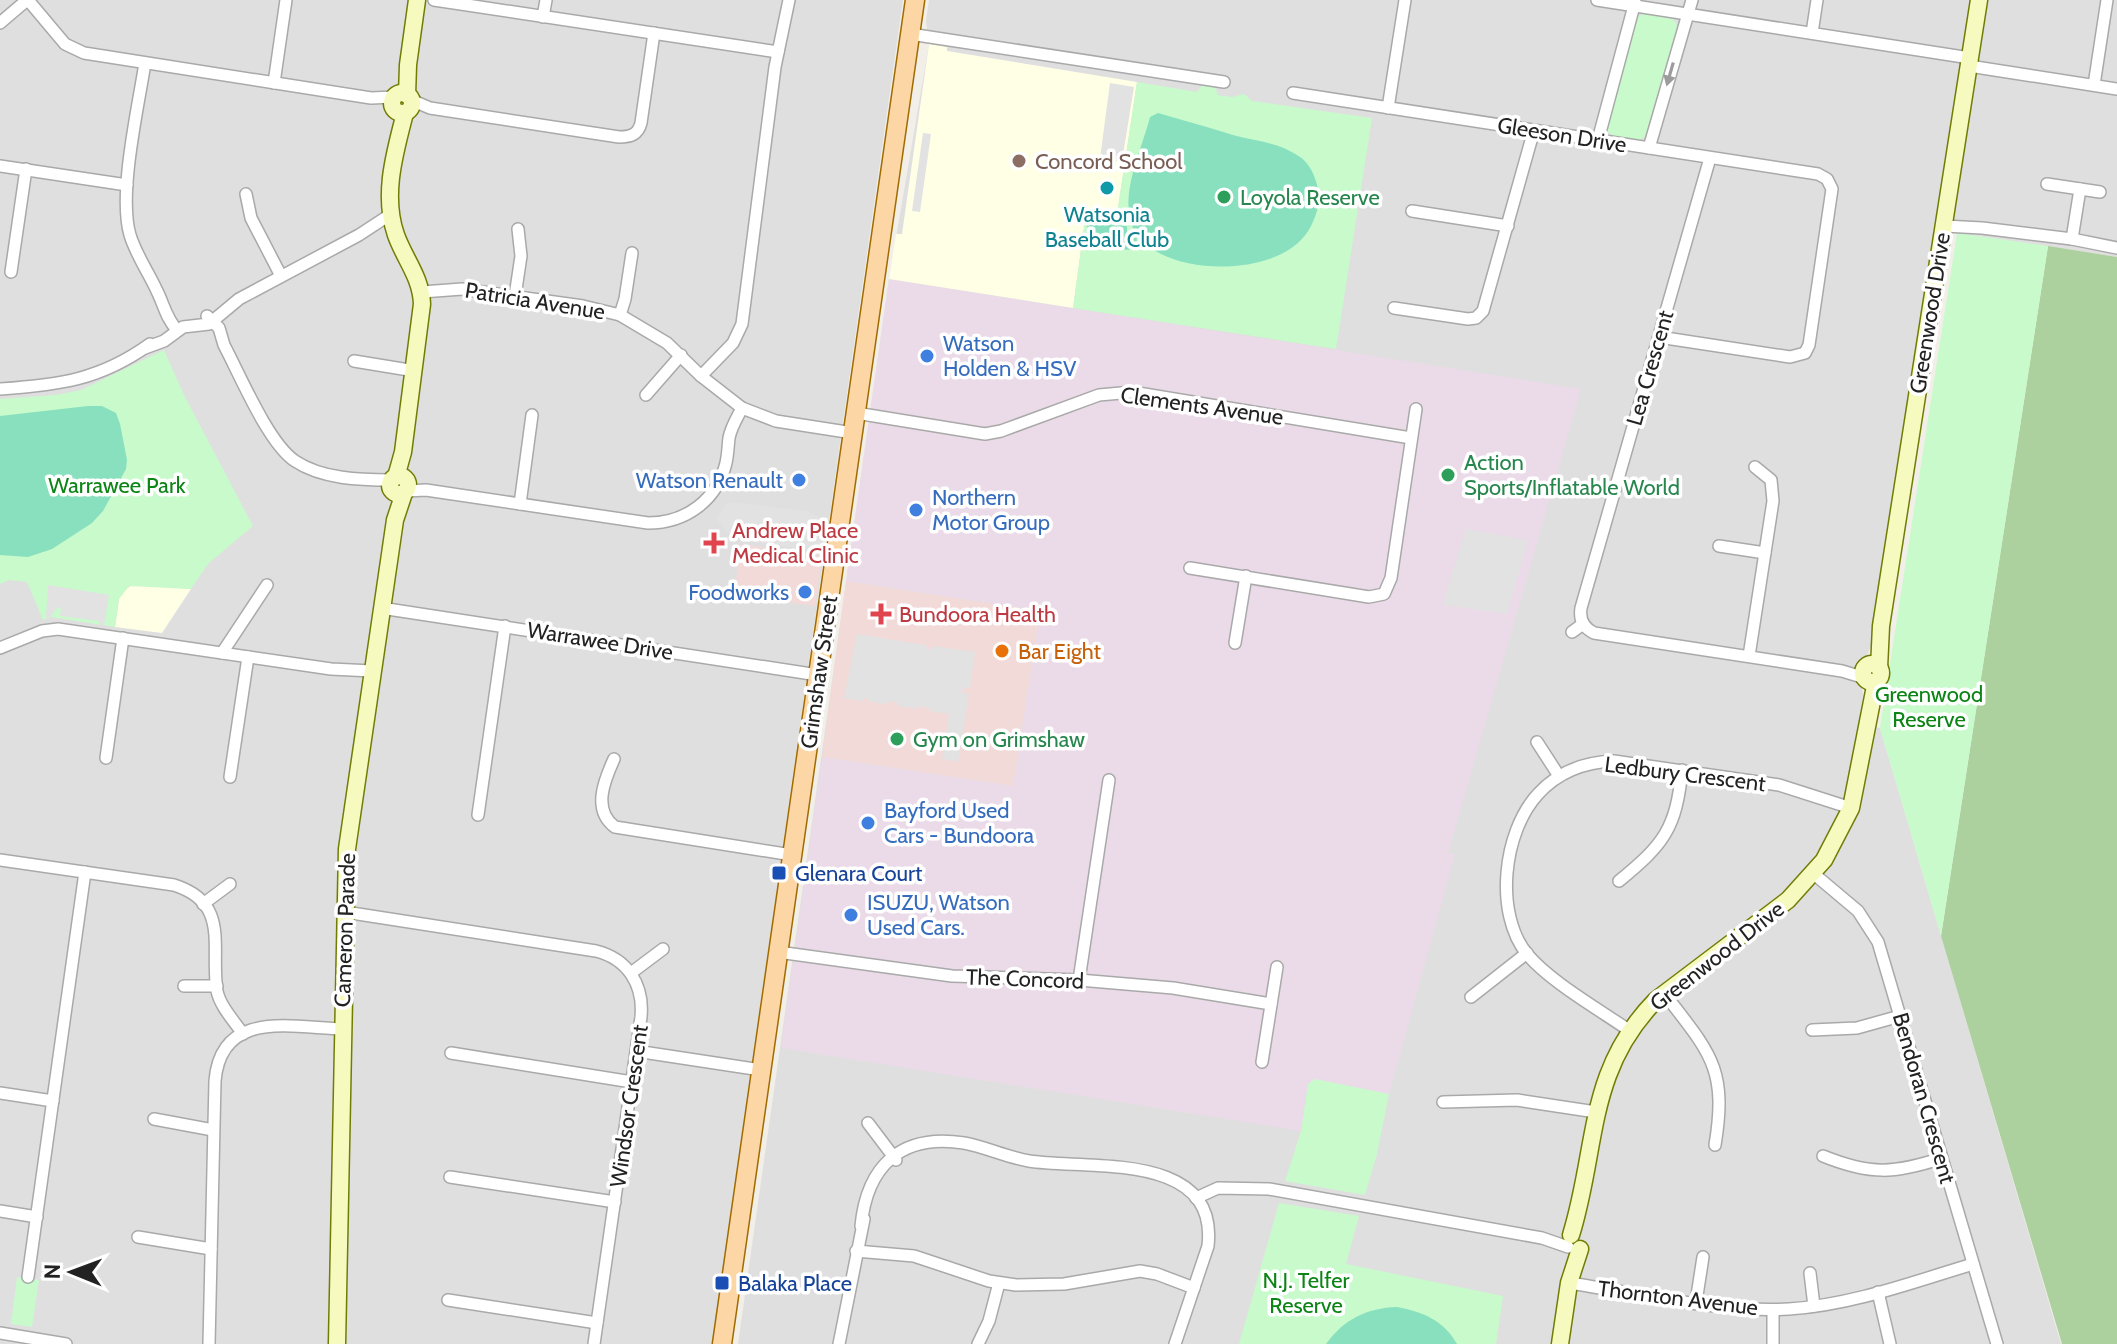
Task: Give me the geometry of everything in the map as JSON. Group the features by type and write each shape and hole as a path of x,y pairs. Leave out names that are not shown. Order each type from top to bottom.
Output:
{"main road":[{"name":"Grimshaw Street","path":"722,1344 915,0"}],"street":[{"path":"274,83 286,0"},
{"name":"Cameron Parade","path":"337,1344 347,849 422,318 422,292 392,220 390,193 417,0"},
{"path":"434,0 778,52"},
{"path":"543,17 546,0"},
{"path":"701,376 733,343 742,324 756,199 789,0"},
{"path":"1388,108 1405,0"},
{"path":"1597,0 1634,3 1812,33 2117,89"},
{"path":"1649,148 1692,0"},
{"path":"1812,33 1817,0"},
{"name":"Greenwood Drive","path":"1560,1344 1573,1242 1596,1112 1612,1062 1630,1031 1664,993 1788,900 1814,874 1834,846 1851,808 1979,0"},
{"path":"2094,85 2107,0"},
{"path":"0,23 31,1 59,38 77,51 619,137 637,132 641,123 654,33"},
{"path":"1598,140 1634,3"},
{"path":"910,34 1224,82"},
{"path":"145,63 126,209 131,237 175,325"},
{"name":"Gleeson Drive","path":"1293,93 1818,174 1829,180"},
{"path":"1394,308 1468,319 1479,316 1486,305 1534,130"},
{"name":"Lea Crescent","path":"1583,624 1581,608 1710,158"},
{"path":"0,166 127,185"},
{"path":"11,272 26,169"},
{"path":"1659,337 1790,357 1801,355 1809,345 1832,189 1829,180 1841,173"},
{"path":"2047,184 2100,192"},
{"path":"2072,239 2080,189"},
{"path":"246,194 251,218 281,276"},
{"path":"1412,211 1508,226"},
{"path":"0,389 56,385 81,379 164,341 175,325 210,320 239,299 392,220"},
{"path":"1944,222 2117,248"},
{"path":"515,296 521,256 518,229"},
{"path":"620,315 632,253"},
{"name":"Patricia Avenue","path":"422,292 451,288 583,306 620,315 652,332 742,408 776,421 853,433"},
{"path":"210,320 272,437 287,455 319,472 426,490 648,523 680,518 706,501 717,485 728,458 730,435 742,408"},
{"path":"646,395 681,355"},
{"path":"1801,355 1811,366"},
{"path":"354,361 415,371"},
{"name":"Clements Avenue","path":"856,413 985,434 1099,395 1132,392 1411,438"},
{"path":"1190,568 1369,597 1384,594 1391,578 1416,409"},
{"path":"520,504 532,415"},
{"path":"1749,656 1773,501 1768,476 1755,467"},
{"path":"1719,546 1765,553"},
{"path":"1235,643 1246,576"},
{"path":"222,653 267,585"},
{"name":"Warrawee Drive","path":"381,608 818,675"},
{"path":"1572,632 1583,624 1594,633 1870,673"},
{"path":"478,815 505,626"},
{"path":"0,648 51,629 372,675"},
{"path":"106,758 123,638"},
{"path":"230,777 248,657"},
{"path":"1537,742 1559,776"},
{"path":"614,759 604,784 602,804 605,817 615,827 792,855"},
{"name":"Ledbury Crescent","path":"1630,1031 1550,974 1527,953 1509,917 1505,890 1508,868 1523,816 1537,795 1559,776 1586,764 1626,762 1779,785 1851,808"},
{"path":"1619,881 1653,852 1667,833 1676,810 1682,770"},
{"path":"1079,980 1109,780"},
{"path":"0,860 174,885 191,892 213,919 217,936 217,986 221,1002 243,1034"},
{"path":"28,1277 85,872"},
{"name":"Bendoran Crescent","path":"1814,874 1849,902 1868,923 1878,942 1997,1344"},
{"path":"203,904 230,884"},
{"path":"345,912 596,951 616,958 631,973 663,949"},
{"name":"The Concord","path":"778,952 952,976 1079,980 1173,988 1271,1004"},
{"path":"1471,997 1527,953"},
{"path":"1262,1062 1277,967"},
{"name":"Windsor Crescent","path":"594,1344 642,1007 638,985 631,973"},
{"path":"184,986 217,986"},
{"path":"1664,993 1703,1046 1717,1077 1721,1108 1715,1145"},
{"path":"1812,1030 1857,1028 1900,1016"},
{"path":"209,1344 215,1073 227,1048 243,1034 268,1025 343,1025"},
{"path":"636,1051 761,1070"},
{"path":"451,1053 632,1082"},
{"path":"0,1093 53,1101"},
{"path":"1443,1102 1517,1100 1596,1112"},
{"path":"154,1119 213,1130"},
{"path":"868,1123 894,1158"},
{"path":"839,1344 861,1226 875,1185 894,1158 937,1146 987,1151 1028,1161 1097,1163 1132,1168 1174,1180 1198,1201 1207,1220 1209,1238 1175,1344"},
{"path":"1823,1156 1854,1168 1876,1172 1900,1170 1942,1158"},
{"path":"450,1177 615,1202"},
{"path":"1198,1201 1233,1187 1269,1189 1573,1242"},
{"path":"0,1211 37,1217"},
{"path":"138,1237 211,1249"},
{"path":"856,1251 914,1256 999,1283 1045,1286 1140,1271 1194,1288"},
{"path":"1696,1302 1703,1257"},
{"name":"Thornton Avenue","path":"1569,1283 1773,1310 1843,1302 1973,1264"},
{"path":"1810,1273 1814,1306"},
{"path":"978,1344 989,1321 999,1283"},
{"path":"1878,1292 1890,1344"},
{"path":"448,1300 597,1323"},
{"path":"1773,1310 1773,1344"},
{"path":"0,1333 21,1340 66,1344"}],"shaded area":[{"path":"0,0 903,0 712,1344 0,1344"},
{"path":"929,0 1972,0 1871,646 1859,673 1863,695 1859,724 1880,728 2061,1344 738,1344 889,279 929,44 926,21"},
{"path":"1986,0 2117,0 2117,257 1950,232"},
{"name":"Concord School","path":"929,44 947,47 947,51 1137,82 1117,214 1086,213 1073,308 889,279 896,234 902,234"},
{"path":"1110,83 1134,87 1122,161 1116,161 1115,168 1099,166"},
{"path":"923,133 931,134 920,212 912,211"},
{"path":"889,279 1581,389 1448,853 1455,854 1389,1094 1315,1080 1308,1084 1301,1131 781,1048 822,757 1013,786 1040,616 1040,611 846,581"},
{"path":"728,502 807,511 825,522 821,545 803,549 745,541 743,537 730,534 716,519"},
{"path":"1466,529 1528,540 1507,614 1444,605"},
{"path":"741,544 822,556 815,606 734,595"},
{"path":"846,581 1040,611 1013,786 822,757"},
{"path":"48,585 109,595 104,625 99,625 99,621 60,616 61,607 46,618"},
{"path":"132,585 191,589 162,633 115,627 119,599 122,592"},
{"path":"857,634 925,645 929,650 934,646 975,652 970,688 963,688 962,693 969,694 958,762 942,759 949,714 918,706 917,709 898,706 898,703 889,701 885,704 871,702 864,697 863,701 844,698"}],"green space":[{"path":"1644,13 1671,18 1678,31 1649,134 1639,141 1614,137 1607,131 1607,121 1637,18"},
{"name":"Loyola Reserve","path":"1137,82 1197,92 1203,84 1215,86 1218,95 1232,97 1244,94 1252,101 1372,118 1336,349 1073,308 1086,213 1117,214"},
{"name":"Loyola Reserve","path":"1158,113 1274,145 1301,158 1316,181 1319,201 1311,226 1300,241 1284,253 1264,261 1220,266 1178,261 1157,252 1137,235 1136,250 1086,248 1087,223 1127,226 1127,234 1136,234 1130,221 1129,192 1150,117"},
{"name":"Greenwood Reserve","path":"1957,233 2048,246 1941,936 1880,728"},
{"path":"2048,246 2117,257 2117,1344 2062,1344 1941,936"},
{"name":"Warrawee Park","path":"164,350 184,395 253,526 208,564 191,589 129,586 119,599 115,627 51,617 43,620 27,582 9,580 0,584 0,399 81,390"},
{"path":"102,406 116,413 127,460 126,469 103,511 92,523 52,549 28,557 0,555 0,416"},
{"path":"1315,1079 1389,1094 1365,1195 1285,1181 1301,1131 1308,1084"},
{"name":"N.J. Telfer Reserve","path":"1279,1203 1359,1216 1346,1264 1503,1296 1496,1344 1239,1344"},
{"path":"17,1277 39,1280 32,1327 11,1324"},
{"path":"1397,1307 1432,1318 1457,1344 1326,1344 1340,1328 1357,1316"}],"place":[{"name":"Concord School","path":"1019,161"},
{"name":"Watsonia Baseball Club","path":"1107,188"},
{"name":"Loyola Reserve","path":"1224,197"},
{"name":"Watson Holden & HSV","path":"927,356"},
{"name":"Action Sports/Inflatable World","path":"1448,475"},
{"name":"Watson Renault","path":"799,480"},
{"name":"Northern Motor Group","path":"916,510"},
{"name":"Andrew Place Medical Clinic","path":"714,543"},
{"name":"Foodworks","path":"805,592"},
{"name":"Bundoora Health","path":"881,614"},
{"name":"Bar Eight","path":"1002,651"},
{"name":"Gym on Grimshaw","path":"897,739"},
{"name":"Bayford Used Cars - Bundoora","path":"868,823"},
{"name":"Glenara Court","path":"779,873"},
{"name":"ISUZU, Watson Used Cars.","path":"851,915"},
{"name":"Balaka Place","path":"722,1283"}]}
